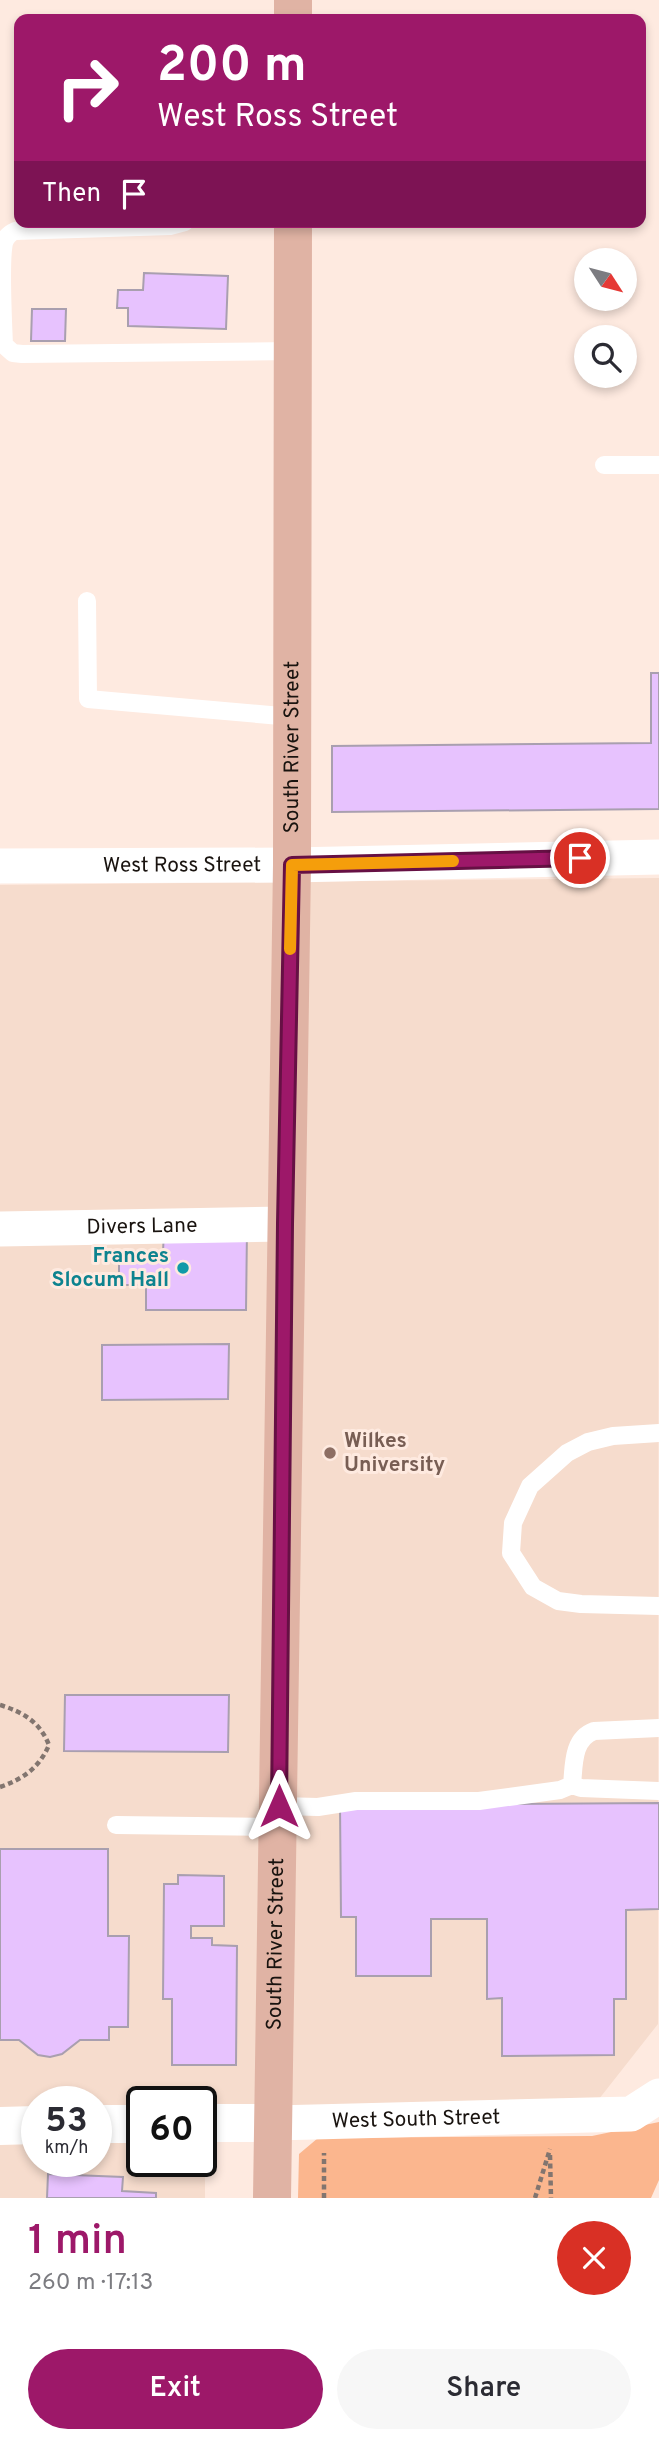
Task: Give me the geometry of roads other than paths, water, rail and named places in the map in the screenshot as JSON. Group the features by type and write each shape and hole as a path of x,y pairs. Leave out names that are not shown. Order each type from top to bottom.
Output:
{"main road":[{"name":"South River Street","path":"272,2198 292,865 293,228"},
{"name":"West South Street","path":"217,2123 274,2123"},
{"path":"0,2126 21,2125"}],"street":[{"name":"West Ross Street","path":"0,866 292,865 659,857"},
{"name":"Divers Lane","path":"0,1229 285,1224"},
{"name":"West South Street","path":"274,2123 550,2132 645,2105"}],"lane":[{"path":"108,228 10,233 4,243 1,258 4,345 8,350 22,354 293,351"},
{"path":"604,464 659,465"},
{"path":"87,601 88,699 292,716"},
{"path":"659,1433 613,1436 588,1442 567,1453 530,1486 513,1524 511,1553 533,1587 558,1601 659,1606"},
{"path":"572,1785 575,1751 586,1734 594,1731 659,1728"},
{"path":"116,1825 279,1817 356,1801 479,1801 560,1790 572,1785 580,1788 659,1791"}],"place":[{"name":"Frances Slocum Hall","path":"183,1268"},
{"name":"Wilkes University","path":"330,1453"}]}
